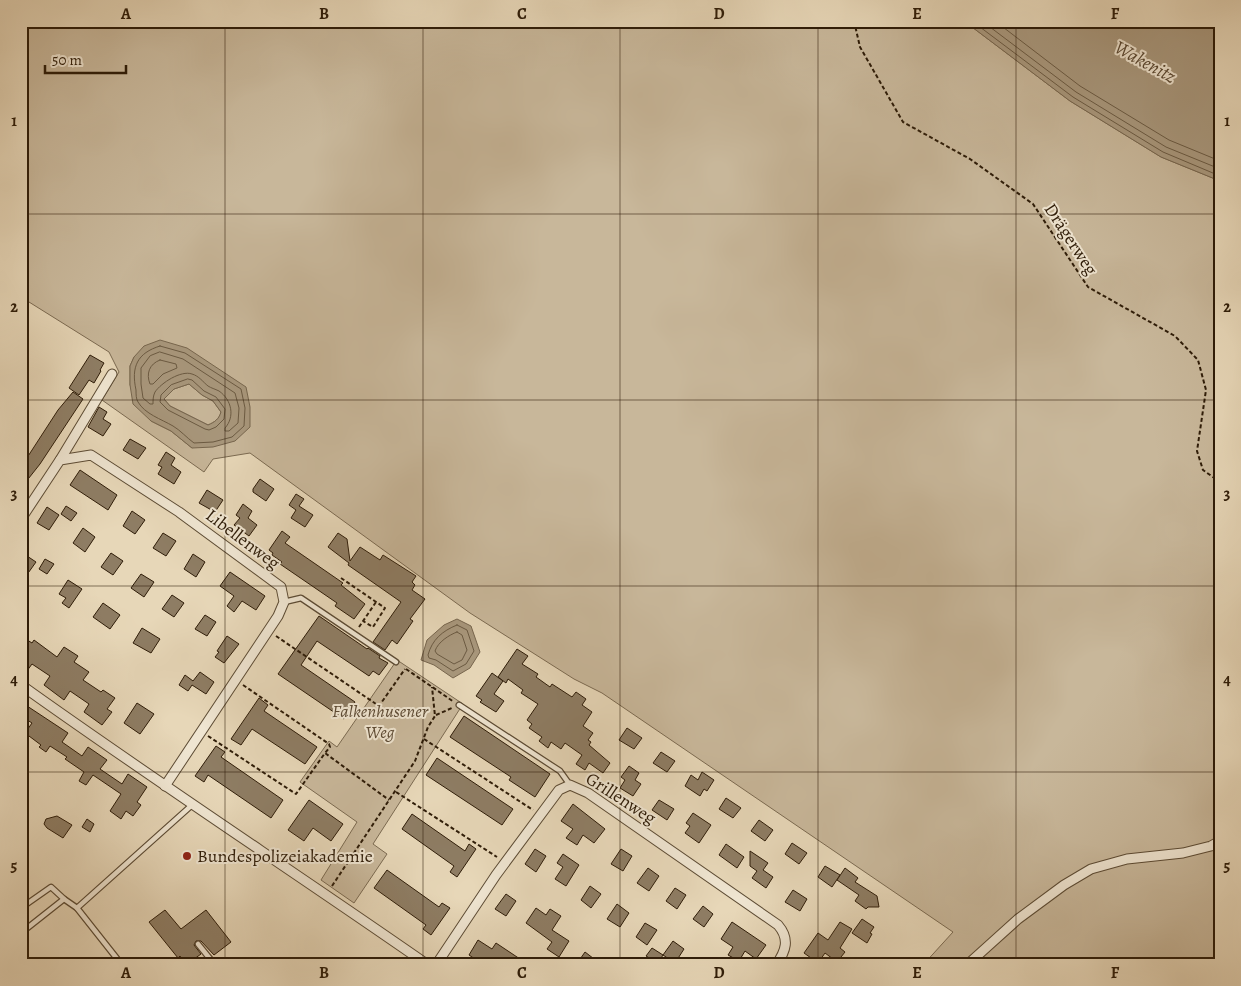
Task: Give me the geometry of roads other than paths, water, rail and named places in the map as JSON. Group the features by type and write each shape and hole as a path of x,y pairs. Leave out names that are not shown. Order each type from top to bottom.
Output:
{"street":[{"path":"21,519 60,460 112,374"},
{"name":"Libellenweg","path":"60,460 91,455 179,512 281,587 284,602"},
{"path":"165,786 278,616 284,602"},
{"path":"21,685 192,805 428,965"},
{"name":"Grillenweg","path":"436,965 505,863 560,790 570,785 588,793 778,925 782,930 786,948 776,965"},
{"path":"967,965 1018,920 1064,885 1091,869 1127,859 1182,853 1212,846 1220,841"}],"lane":[{"path":"284,602 301,598 396,662"},
{"path":"459,705 560,771 570,785"},
{"path":"76,908 192,805"},
{"path":"21,908 51,887 76,908 122,965"},
{"path":"21,933 64,899"},
{"path":"198,944 215,965"}],"water":[{"name":"Wakenitz","path":"964,21 1220,21 1220,181 1161,157 1070,101"},
{"path":"160,340 187,348 246,387 250,407 250,427 235,441 213,447 192,448 171,431 151,421 133,404 130,385 130,366 134,357 144,346","holes":["189,384 213,401 221,412 219,417 208,425 170,406 164,399 174,389"]},
{"path":"457,619 471,626 480,652 470,668 453,678 434,665 421,660 427,640 444,625"}],"place":[{"name":"Bundespolizeiakademie","path":"187,856"}],"park label":[{"name":"Falkenhusener Weg","path":"380,721"}]}
